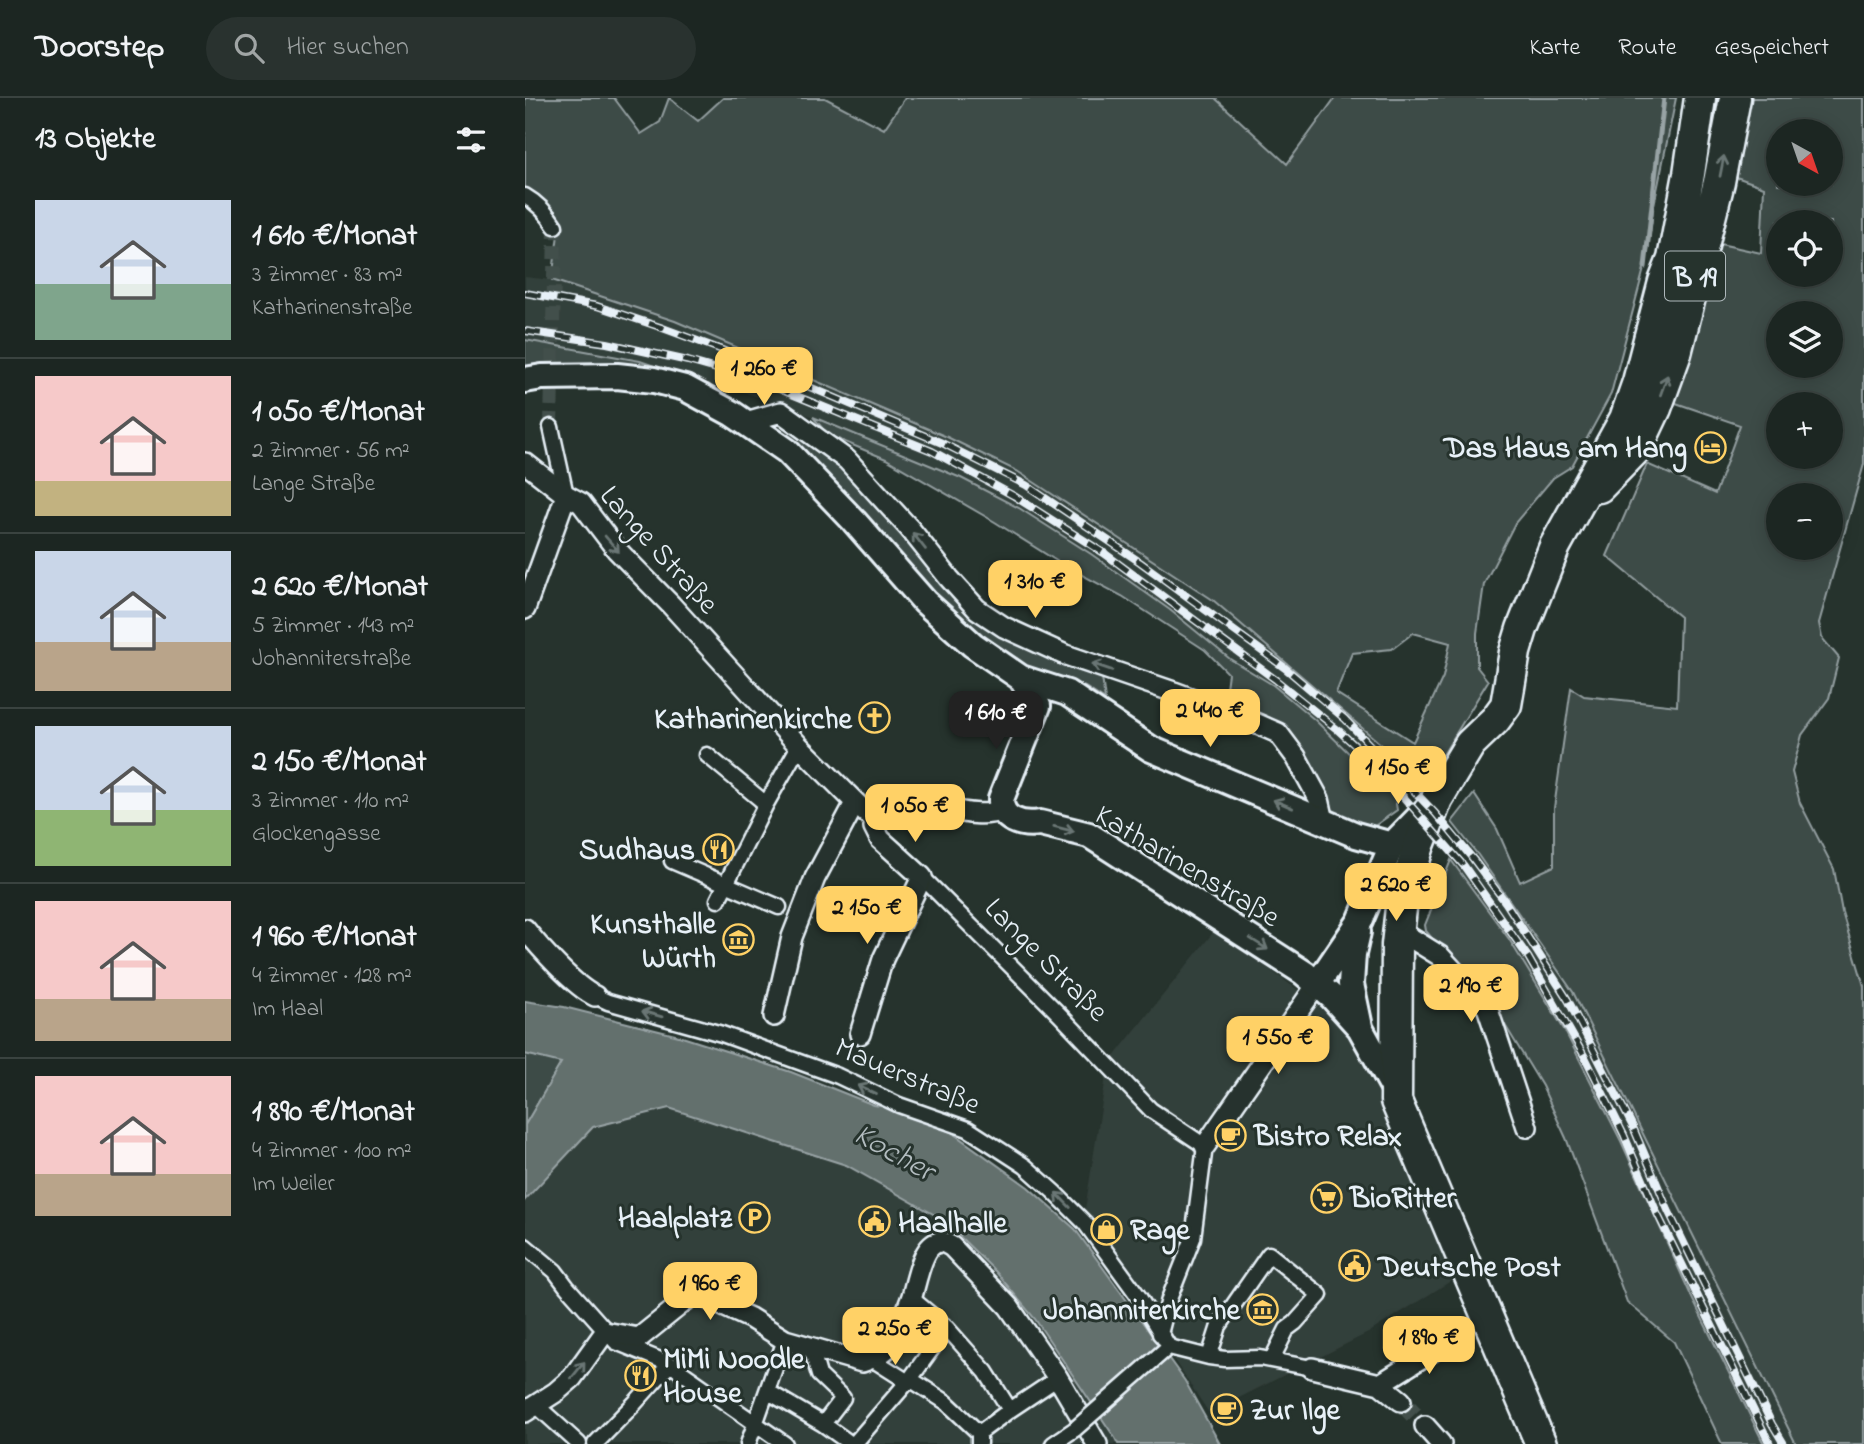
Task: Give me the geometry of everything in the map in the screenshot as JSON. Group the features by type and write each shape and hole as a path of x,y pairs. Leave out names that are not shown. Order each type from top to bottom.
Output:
{"main road":[{"name":"B 19","path":"1541,1444 1396,1101 1398,930 1404,888 1437,799 1470,744 1506,705 1515,652 1522,629 1555,545 1625,419 1673,259 1700,98"},
{"name":"B 19","path":"1571,514 1637,448 1656,408 1676,354 1719,181 1735,98"}],"street":[{"path":"525,196 535,201 555,226"},
{"path":"525,380 542,377 617,376 653,380 685,388 746,422 787,451 854,521 925,603 973,645 1021,678 1067,693 1151,749 1356,835 1392,845"},
{"path":"746,422 781,412 847,460 910,529 977,609 1004,627 1063,654 1187,696 1278,733 1296,757 1319,799 1324,821"},
{"path":"525,609 566,495 551,427"},
{"name":"Lange Straße","path":"531,467 566,495 581,503 616,549 671,605 799,746 876,820 874,828 880,839 1061,1015 1151,1110 1205,1146"},
{"path":"1021,678 1038,705"},
{"path":"876,820 896,806 926,805 961,813 995,813 1002,810 1001,799 1038,705 1067,693"},
{"path":"718,900 766,804 799,746"},
{"path":"707,755 766,804"},
{"path":"1160,1334 1169,1299 1193,1238 1205,1146 1360,921 1392,845 1437,799"},
{"path":"774,1016 796,927 815,878 856,803"},
{"name":"Katharinenstraße","path":"1002,810 1012,821 1033,825 1040,823 1089,835 1318,983 1360,1028 1395,1091"},
{"path":"672,861 779,907"},
{"path":"860,1034 883,959 922,877"},
{"path":"1360,921 1404,888"},
{"name":"Katharinenstraße","path":"1360,921 1350,984 1360,1028"},
{"name":"Mauerstraße","path":"525,929 564,971 584,990 595,996 722,1034 838,1076 899,1105 968,1129 1025,1166 1086,1223 1139,1297 1167,1348"},
{"path":"1398,930 1440,956 1487,1007 1527,1127"},
{"path":"605,1332 639,1338 695,1293 750,1318 785,1340 862,1362 872,1359 889,1346 911,1298 927,1252 936,1242 942,1242 952,1247 1009,1307 1058,1378 1097,1444"},
{"path":"525,1246 555,1271 616,1342 670,1364 785,1444"},
{"path":"1209,1357 1219,1326 1269,1254 1320,1295 1287,1329 1272,1359"},
{"path":"911,1298 947,1328 986,1372 1010,1410"},
{"path":"767,1391 853,1444 910,1380 947,1328"},
{"path":"579,1444 531,1408 572,1378 605,1332"},
{"path":"1380,1384 1458,1335"},
{"path":"748,1444 785,1340"},
{"path":"811,1348 819,1375 843,1398 823,1424"},
{"path":"1053,1444 1071,1436 1167,1348 1209,1357 1272,1359 1312,1367 1380,1384 1401,1401"},
{"path":"872,1359 946,1402 979,1438 1010,1410 1058,1378"},
{"path":"595,1444 670,1364"},
{"path":"1425,1426 1441,1444"}],"shaded area":[{"path":"525,98 614,98 641,134 660,122 669,98 698,121 723,98 825,98 884,129 905,98 1215,98 1287,164 1335,98 1676,98 1653,210 1647,257 1611,394 1572,466 1553,478 1515,523 1484,584 1477,633 1477,667 1488,681 1424,786 1390,752 1213,600 1017,471 947,437 675,321 552,280 559,227 533,194 525,189","holes":["1413,633 1450,643 1443,677 1413,742 1336,693 1352,653 1392,649"]},
{"path":"1741,98 1864,98 1864,464 1843,538 1843,483 1766,483 1766,560 1837,560 1819,623 1822,638 1839,658 1829,698 1802,735 1792,772 1800,803 1834,869 1842,912 1864,986 1864,1444 1796,1444 1573,992 1452,822 1474,794 1497,829 1520,882 1554,866 1554,808 1571,688 1584,696 1677,706 1680,617 1607,556 1647,464 1715,494 1740,425 1673,402 1711,242 1761,253 1764,187 1725,173"},
{"path":"525,277 552,280 675,321 947,437 1017,471 1213,600 1390,752 1405,769 1387,786 1273,685 1230,659 1170,610 1091,554 961,478 828,422 738,390 710,385 640,361 525,340"},
{"path":"525,340 640,361 710,385 525,371"},
{"path":"780,416 875,496 956,598 1102,677 1105,700 1085,687 1017,667 971,635 769,420"},
{"path":"813,417 961,478 1019,508 1091,554 1170,610 1230,659 1273,685 1315,720 1395,798 1397,810 1369,830 1330,819 1312,772 1224,703 1228,673 1205,650 1122,596 1063,565 886,459 828,435"},
{"path":"1478,855 1573,992 1796,1444 1764,1444 1758,1435 1621,1141 1565,1031 1509,939 1458,872"},
{"path":"1451,860 1509,939 1565,1031 1621,1141 1693,1300 1764,1444 1722,1444 1674,1342 1627,1302 1566,1138 1542,1086 1505,1025 1426,931 1425,925"},
{"path":"1215,930 1316,1003 1383,1066 1462,1274 1368,1333 1209,1413 1083,1222 1108,1064"},
{"path":"525,1054 562,1062 525,1125"},
{"path":"669,1108 845,1165 942,1219 996,1272 1035,1319 1118,1444 525,1444 525,1200 593,1127"}],"water":[{"name":"Kocher","path":"525,1001 564,1007 679,1036 791,1072 874,1105 897,1109 951,1132 1028,1187 1075,1229 1185,1381 1220,1444 1118,1444 1035,1319 996,1272 942,1219 846,1165 669,1108 593,1127 525,1200 525,1125 561,1063 525,1054"}],"waterway":[{"path":"1645,267 1664,98"}],"tunnel":[{"path":"551,427 555,226"},
{"path":"1401,1401 1425,1426"}],"railway":[{"path":"525,293 597,306 722,350 942,443 1026,485 1140,562 1285,668 1345,719 1435,813 1473,859 1506,903 1568,1000 1633,1127 1668,1210 1784,1444"},
{"path":"525,331 607,343 688,361 762,382 932,451 1014,496 1104,553 1276,680 1338,730 1370,759 1464,866 1528,957 1586,1059 1624,1135 1657,1213 1770,1444"}],"place":[{"name":"Das Haus am Hang","path":"1710,447"},
{"name":"Katharinenkirche","path":"875,718"},
{"name":"Sudhaus","path":"718,849"},
{"name":"Kunsthalle Würth","path":"739,940"},
{"name":"Bistro Relax","path":"1231,1135"},
{"name":"BioRitter","path":"1327,1197"},
{"name":"Haalplatz","path":"755,1217"},
{"name":"Haalhalle","path":"875,1222"},
{"name":"Rage","path":"1107,1229"},
{"name":"Deutsche Post","path":"1355,1266"},
{"name":"Johanniterkirche","path":"1263,1309"},
{"name":"MiMi Noodle House","path":"640,1375"},
{"name":"Zur Ilge","path":"1227,1409"}]}
